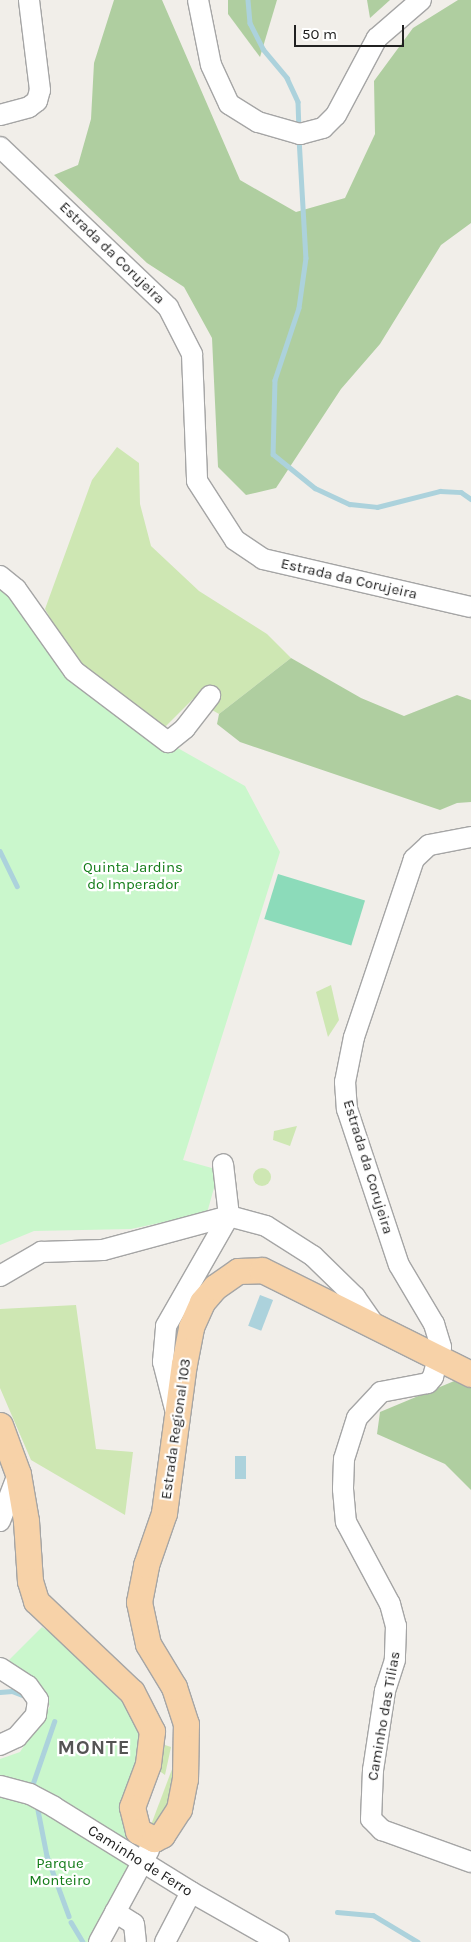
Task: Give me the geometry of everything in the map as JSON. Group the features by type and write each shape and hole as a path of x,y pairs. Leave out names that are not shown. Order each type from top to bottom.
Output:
{"main road":[{"name":"Estrada Regional 103","path":"154,1839 162,1835 179,1809 185,1779 186,1724 174,1687 148,1644 139,1602 146,1566 164,1513 184,1364 196,1314 208,1294 238,1271 247,1269 274,1273 471,1374"},
{"path":"0,1425 18,1474 26,1521 30,1582 36,1600 132,1692 152,1731 148,1764 132,1807 138,1831 154,1839"}],"street":[{"path":"0,115 29,107 36,101 40,90 29,0"},
{"path":"198,0 218,83 229,104 258,122 300,134 322,128 336,115 377,38 421,0"},
{"name":"Estrada da Corujeira","path":"0,146 168,307 192,354 197,481 235,540 263,559 471,607"},
{"path":"0,576 16,589 74,671 168,742 185,728 210,696"},
{"name":"Estrada da Corujeira","path":"439,1358 441,1347 434,1324 399,1265 371,1186 347,1110 345,1082 356,1028 414,859 451,828 471,825"},
{"path":"430,845 471,837"},
{"path":"178,1419 163,1362 166,1326 230,1216 223,1164"},
{"path":"0,1276 41,1252 103,1250 230,1216 266,1226 313,1256 355,1297 375,1326"},
{"name":"Caminho das Tilias","path":"439,1358 434,1377 428,1383 381,1392 357,1418 344,1459 343,1489 346,1522 390,1604 396,1626 395,1660 385,1690 373,1770 371,1819 382,1830 471,1862"},
{"path":"0,1521 18,1474"},
{"path":"0,1668 28,1686 38,1700 36,1715 17,1737 0,1745"},
{"name":"Caminho de Ferro","path":"0,1786 30,1794 54,1807 191,1892 279,1942"},
{"path":"99,1942 115,1912 151,1866 154,1839"},
{"path":"165,1942 191,1892"},
{"path":"115,1912 134,1924 136,1942"}],"green space":[{"path":"114,0 162,0 240,180 296,212 345,198 375,134 374,81 413,28 458,0 471,0 471,223 441,245 380,344 341,389 276,488 246,495 218,467 212,338 184,287 147,263 54,175 78,165 91,119 94,63"},
{"path":"228,0 277,0 260,57 228,14"},
{"path":"367,0 390,0 370,18"},
{"path":"117,447 139,463 140,504 151,546 199,591 267,634 291,658 219,714 193,699 165,727 72,657 45,609 92,480"},
{"name":"Quinta Jardins do Imperador","path":"0,578 75,671 167,742 245,786 280,852 183,1160 219,1170 207,1213 131,1229 34,1231 0,1245"},
{"path":"291,658 361,698 404,716 457,695 471,700 471,802 457,803 440,810 240,742 217,724 219,714"},
{"path":"278,874 365,901 351,946 264,919"},
{"path":"331,985 339,1020 328,1037 316,992"},
{"path":"297,1126 290,1146 273,1140 274,1131"},
{"path":"258,1168 266,1168 271,1173 269,1184 258,1186 253,1181 253,1173"},
{"path":"76,1305 96,1449 133,1452 125,1515 31,1460 0,1388 0,1309"},
{"path":"459,1379 471,1384 471,1490 445,1464 377,1434 380,1412"},
{"name":"Parque Monteiro","path":"42,1627 95,1663 127,1698 142,1733 129,1831 121,1852 131,1866 89,1942 0,1942 0,1759 20,1752 50,1706 9,1660"},
{"path":"165,1745 171,1747 165,1775 158,1770"},
{"path":"177,1756 172,1799 155,1826 151,1825"}],"water":[{"path":"260,1295 273,1300 261,1331 248,1326"},
{"path":"235,1456 246,1456 246,1479 235,1479"}],"waterway":[{"path":"248,0 250,23 263,49 287,78 298,102 299,128"},
{"path":"299,138 306,258 299,308 275,380 273,454 315,488 350,504 377,507 440,491 461,492 471,499"},
{"path":"0,851 17,886"},
{"path":"0,1692 12,1691 25,1696"},
{"path":"33,1783 54,1722"},
{"path":"38,1810 47,1856 69,1916"},
{"path":"337,1912 373,1915 418,1942"},
{"path":"71,1922 83,1942"}],"district":[{"name":"MONTE","path":"94,1747"}]}
